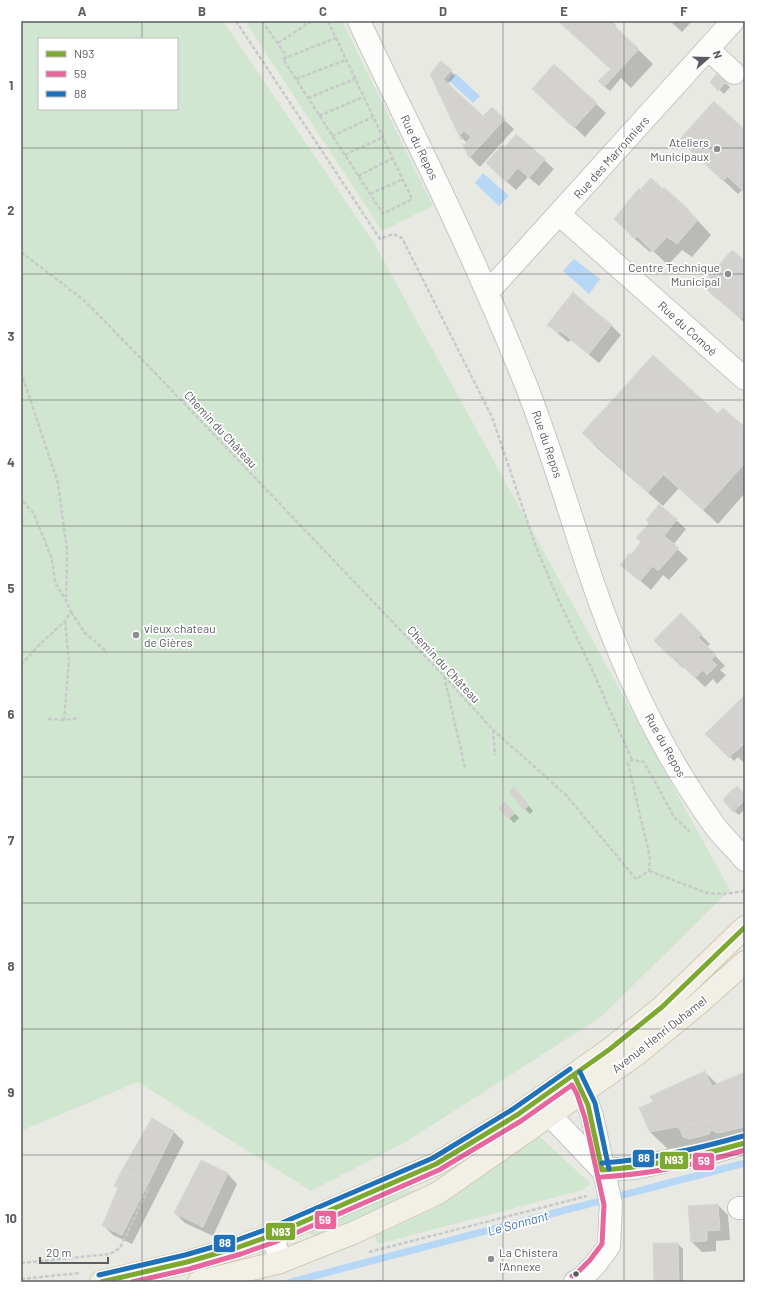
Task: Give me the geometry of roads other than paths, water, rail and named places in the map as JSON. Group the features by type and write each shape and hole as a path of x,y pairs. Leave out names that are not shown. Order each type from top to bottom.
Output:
{"main road":[{"name":"Avenue Henri Duhamel","path":"578,1083 610,1049 662,1007 745,927"},
{"name":"Avenue Henri Duhamel","path":"101,1282 187,1262 239,1247 273,1235 436,1164 542,1109 578,1083 636,1055 688,1013 745,962"},
{"path":"199,1282 280,1262 353,1233 438,1193 542,1109"}],"street":[{"name":"Rue du Repos","path":"359,21 488,292 543,428 592,581 618,648 660,738 686,783 716,827 745,860"},
{"name":"Rue des Marronniers","path":"488,292 733,21"},
{"path":"708,49 734,73"},
{"name":"Rue du Comoé","path":"559,214 742,371"},
{"path":"575,1282 580,1280 595,1265 609,1246 609,1197 602,1170 592,1116 578,1083"},
{"path":"542,1109 602,1170 634,1168 717,1151 745,1142"},
{"path":"273,1235 280,1262"}],"water":[{"path":"455,73 480,96 473,103 448,80"},
{"path":"483,173 509,196 499,206 475,183"},
{"path":"574,259 600,279 589,294 563,271"}],"waterway":[{"name":"Le Sonnant","path":"291,1282 745,1163"}],"place":[{"name":"Ateliers Municipaux","path":"717,149"},
{"name":"Centre Technique Municipal","path":"728,274"},
{"name":"vieux chateau de Gières","path":"136,635"},
{"name":"La Chistera l’Annexe","path":"491,1259"}]}
